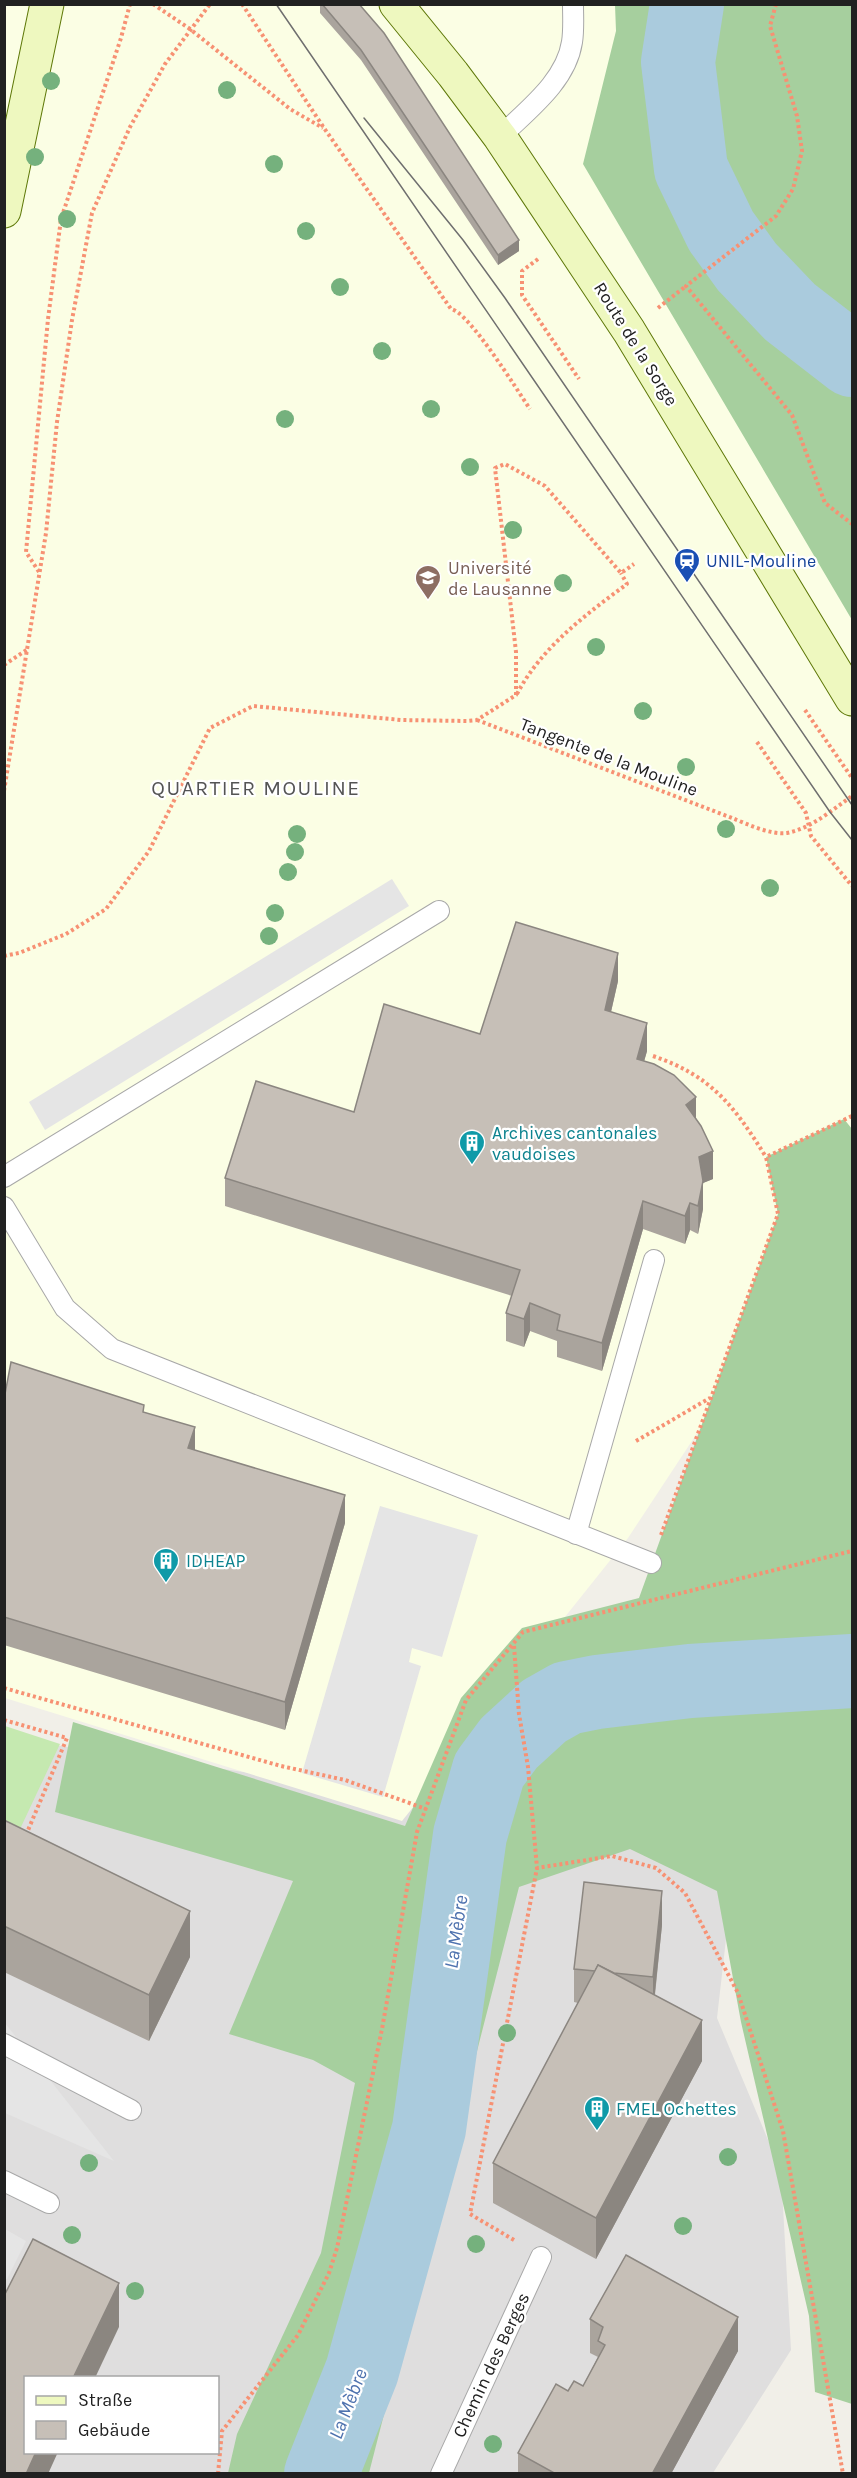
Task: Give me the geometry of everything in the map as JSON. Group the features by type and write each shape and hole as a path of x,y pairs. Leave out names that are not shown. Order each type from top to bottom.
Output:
{"street":[{"path":"4,211 46,4"},
{"name":"Route de la Sorge","path":"396,4 500,137 629,331 852,699"}],"lane":[{"path":"500,137 549,88 562,68 572,43 573,4"},
{"path":"4,1177 439,910"},
{"path":"4,1207 65,1308 112,1349 651,1563"},
{"path":"576,1534 654,1260"},
{"path":"4,2044 131,2110"},
{"path":"4,2181 49,2203"},
{"name":"Chemin des Berges","path":"441,2474 541,2257"}],"path":[{"path":"39,573 26,552 48,319 61,219 118,48 130,4"},
{"path":"153,4 190,29 290,109 324,128"},
{"path":"4,791 28,650 66,365 92,213 130,127 165,64 210,4"},
{"path":"242,4 324,128 451,309 458,310 471,324 530,409"},
{"path":"656,310 776,216 793,189 802,151 797,116 770,26 776,4"},
{"path":"540,257 522,271 522,296 579,379"},
{"path":"686,286 792,415 825,503 852,524"},
{"path":"4,956 19,953 66,934 106,909 148,852 210,728 221,722 253,706 401,720 477,720 516,695 523,682 572,625 627,585 621,573 545,486 505,464 495,468 516,652 516,695"},
{"path":"621,573 634,564"},
{"path":"4,665 28,650"},
{"path":"805,710 852,778"},
{"name":"Tangente de la Mouline","path":"477,720 757,827 785,833 807,826"},
{"path":"757,742 806,813 807,826 817,844 852,886"},
{"path":"807,826 852,796"},
{"path":"640,1602 651,1563 710,1397 778,1214 766,1157 741,1117 711,1085 680,1065 653,1056"},
{"path":"766,1157 852,1116"},
{"path":"596,1463 710,1397"},
{"path":"219,2474 222,2431 298,2334 329,2273 337,2248 382,2029 417,1832 466,1700 523,1632 852,1551"},
{"path":"513,1645 519,1714 528,1767 537,1868 470,2214 541,2257"},
{"path":"4,1688 281,1766 345,1780 426,1809"},
{"path":"4,1720 67,1738 22,1844"},
{"path":"537,1868 612,1856 657,1868 685,1893 738,1993 783,2131 843,2474"}],"shaded area":[{"name":"Université de Lausanne","path":"4,5 852,5 852,1198 628,1538 402,1821 5,1698"},
{"path":"392,879 409,906 45,1130 29,1102"},
{"path":"380,1506 478,1535 442,1657 412,1648 409,1662 421,1666 383,1797 302,1773"},
{"path":"5,1738 391,1793 734,1869 717,2018 781,2171 791,2350 713,2473 5,2474"},
{"path":"5,2023 114,2161 5,2113"},
{"path":"5,2229 26,2241 5,2280"}],"green space":[{"path":"615,5 852,5 852,620 583,164 616,31"},
{"path":"844,1119 852,1129 852,2404 815,2392 809,2316 741,2022 717,1891 630,1849 519,1887 369,2473 228,2473 237,2434 321,2253 355,2083 313,2060 229,2034 293,1881 55,1812 73,1722 405,1826 461,1698 522,1628 639,1598 778,1214 766,1157"},
{"path":"5,1726 60,1744 5,1861"}],"building":[{"path":"322,4 359,4 384,33 519,240 498,255 361,50"},
{"name":"Archives cantonales vaudoises","path":"516,922 618,953 605,1010 647,1023 637,1059 654,1064 674,1075 696,1097 686,1105 701,1126 713,1151 699,1157 703,1181 698,1206 690,1203 685,1216 643,1201 602,1343 557,1330 560,1315 530,1303 524,1319 506,1313 520,1270 225,1178 256,1081 354,1112 384,1004 480,1034"},
{"name":"IDHEAP","path":"11,1362 144,1405 143,1412 195,1427 188,1448 345,1495 285,1702 4,1617 4,1394"},
{"path":"6,1821 190,1911 149,1995 4,1926 4,1824"},
{"path":"584,1882 662,1891 653,1977 614,1973 598,1965 595,1971 574,1969"},
{"name":"FMEL Ochettes","path":"598,1965 702,2020 596,2218 493,2163"},
{"path":"33,2239 119,2283 74,2376 24,2376 24,2454 35,2454 26,2474 4,2474 4,2296"},
{"path":"626,2255 738,2317 652,2474 556,2474 518,2453 556,2384 568,2391 574,2381 583,2386 605,2345 598,2341 603,2327 590,2319"}],"waterway":[{"path":"687,4 678,62 691,169 721,231 747,267 790,312 852,360"},
{"name":"La Mèbre","path":"321,2474 362,2371 429,2129 470,1835 489,1770 509,1743 544,1711 567,1698 597,1692 690,1681 852,1671"}],"tram line":[{"path":"276,4 830,812 852,840"},
{"path":"364,118 463,240 505,298 852,805"}],"place":[{"name":"UNIL-Mouline","path":"687,584"},
{"name":"Université de Lausanne","path":"428,601"},
{"name":"Archives cantonales vaudoises","path":"472,1166"},
{"name":"IDHEAP","path":"166,1584"},
{"name":"FMEL Ochettes","path":"597,2132"}],"district":[{"name":"QUARTIER MOULINE","path":"256,788"}]}
